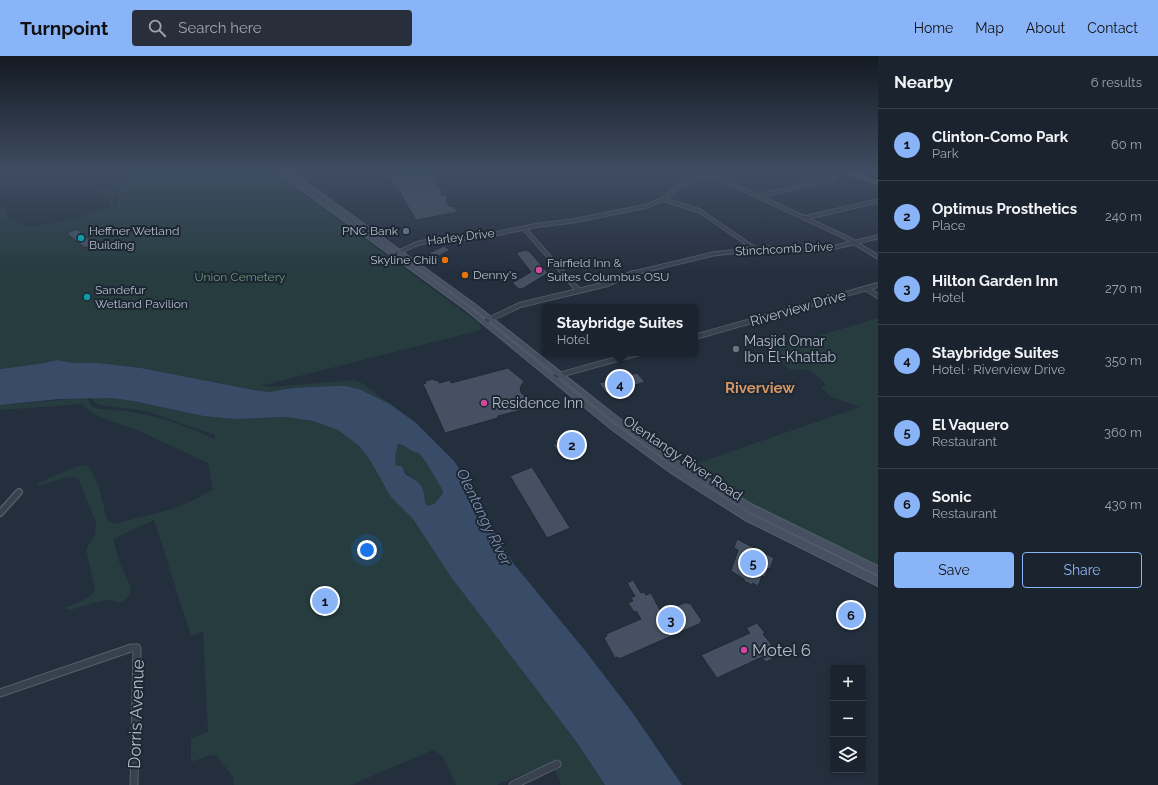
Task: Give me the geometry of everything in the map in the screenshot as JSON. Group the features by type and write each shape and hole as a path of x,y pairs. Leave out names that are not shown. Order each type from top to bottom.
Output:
{"main road":[{"name":"Olentangy River Road","path":"328,206 396,253"},
{"name":"Olentangy River Road","path":"335,206 487,320 641,448 694,484 748,517 878,582"},
{"name":"Olentangy River Road","path":"556,376 699,478 752,509 878,571"}],"street":[{"name":"Harley Drive","path":"396,253 416,244 432,240 475,238 524,228 573,221 643,206"},
{"path":"686,206 700,210 756,249"},
{"path":"778,206 855,243 878,257"},
{"path":"804,218 856,206"},
{"path":"524,228 578,290"},
{"name":"Stinchcomb Drive","path":"487,320 520,305 607,284 635,272 713,254 776,248 823,250 878,237"},
{"name":"Riverview Drive","path":"698,336 878,285"},
{"path":"867,288 878,296"},
{"path":"556,376 628,356"},
{"path":"0,513 19,492"},
{"name":"Dorris Avenue","path":"0,693 131,648 137,648 134,785"},
{"path":"513,785 557,764"}],"green space":[{"name":"Union Cemetery","path":"0,206 6,209 8,218 29,227 73,219 113,206 113,211 116,210 116,206 320,206 479,323 481,330 260,386 272,387 354,380 360,382 390,404 359,389 346,386 293,388 269,392 142,368 98,363 73,363 57,360 0,369"},
{"path":"878,318 878,567 742,501 686,467 860,407 832,397 821,388 826,384 810,370 789,369 781,360 778,348"},
{"path":"87,398 92,407 153,416 185,426 215,440 215,435 146,411 101,405 95,403 92,398 111,398 133,401 203,416 235,419 286,417 313,421 338,430 358,445 368,457 391,497 413,519 451,577 578,744 605,785 561,785 552,762 497,785 456,785 443,757 433,750 351,785 234,785 233,777 217,756 210,755 191,762 191,738 208,732 203,632 191,636 154,520 113,539 120,564 131,587 129,596 121,603 108,600 95,602 69,610 65,608 86,599 95,589 86,549 95,534 96,523 78,478 68,477 38,486 38,484 62,473 86,465 92,472 98,484 107,519 114,524 190,502 213,489 208,463 139,431 93,414 82,404 0,410 0,405"},
{"path":"398,444 419,453 426,462 443,491 442,495 434,504 428,506 424,503 422,489 416,480 396,466 395,456"}],"water":[{"name":"Olentangy River","path":"57,360 73,363 98,363 141,368 269,392 293,388 346,386 359,389 390,404 416,423 454,461 465,477 474,498 513,563 587,653 632,712 682,785 605,785 578,744 451,577 413,519 391,497 368,457 358,445 338,430 313,421 286,417 235,419 203,416 133,401 111,398 59,399 0,405 0,369","holes":["398,444 419,453 426,462 443,491 442,495 434,504 428,506 425,503 424,492 418,482 405,474 402,466 396,466 395,456"]}],"building":[{"path":"408,206 453,206 458,212 416,220"},
{"name":"Heffner Wetland Building","path":"77,229 95,244 85,248 66,233"},
{"path":"444,246 450,250 435,258 429,253"},
{"name":"Fairfield Inn & Suites Columbus OSU","path":"526,250 530,252 548,273 524,288 519,289 512,283 531,272 517,254 518,252"},
{"name":"Residence Inn","path":"508,368 524,381 520,390 522,394 530,399 536,400 537,406 498,416 498,418 445,433 423,384 426,383 425,381 434,379 435,381 438,380 439,383 450,380 451,383"},
{"path":"637,373 645,382 606,393 599,383"},
{"path":"580,431 588,443 562,452 561,450 558,451 553,445 557,443 555,440"},
{"path":"532,467 570,528 547,538 510,476"},
{"path":"737,539 774,558 770,569 768,568 765,577 762,576 758,586 744,581 744,579 731,571 738,550 734,548"},
{"path":"633,580 641,593 644,592 646,595 651,593 661,612 687,602 688,604 690,603 702,621 700,622 701,623 619,659 618,657 615,658 604,638 607,636 606,634 641,619 628,603 633,601 631,598 635,596 627,583"},
{"path":"859,605 867,614 842,625 835,616"},
{"name":"Motel 6","path":"757,623 765,633 763,634 780,655 766,662 762,657 717,678 701,655 750,633 746,628"}],"place":[{"name":"PNC Bank","path":"406,231"},
{"name":"Heffner Wetland Building","path":"81,238"},
{"name":"Skyline Chili","path":"445,260"},
{"name":"Fairfield Inn & Suites Columbus OSU","path":"539,270"},
{"name":"Denny's","path":"465,275"},
{"name":"Sandefur Wetland Pavilion","path":"87,297"},
{"name":"Masjid Omar Ibn El-Khattab","path":"736,349"},
{"name":"Staybridge Suites","path":"620,384"},
{"name":"Residence Inn","path":"484,403"},
{"name":"Optimus Prosthetics","path":"572,445"},
{"name":"El Vaquero","path":"753,563"},
{"name":"Clinton-Como Park","path":"325,601"},
{"name":"Sonic","path":"851,615"},
{"name":"Hilton Garden Inn","path":"671,620"},
{"name":"Motel 6","path":"744,650"}],"district":[{"name":"Riverview","path":"760,388"}]}
